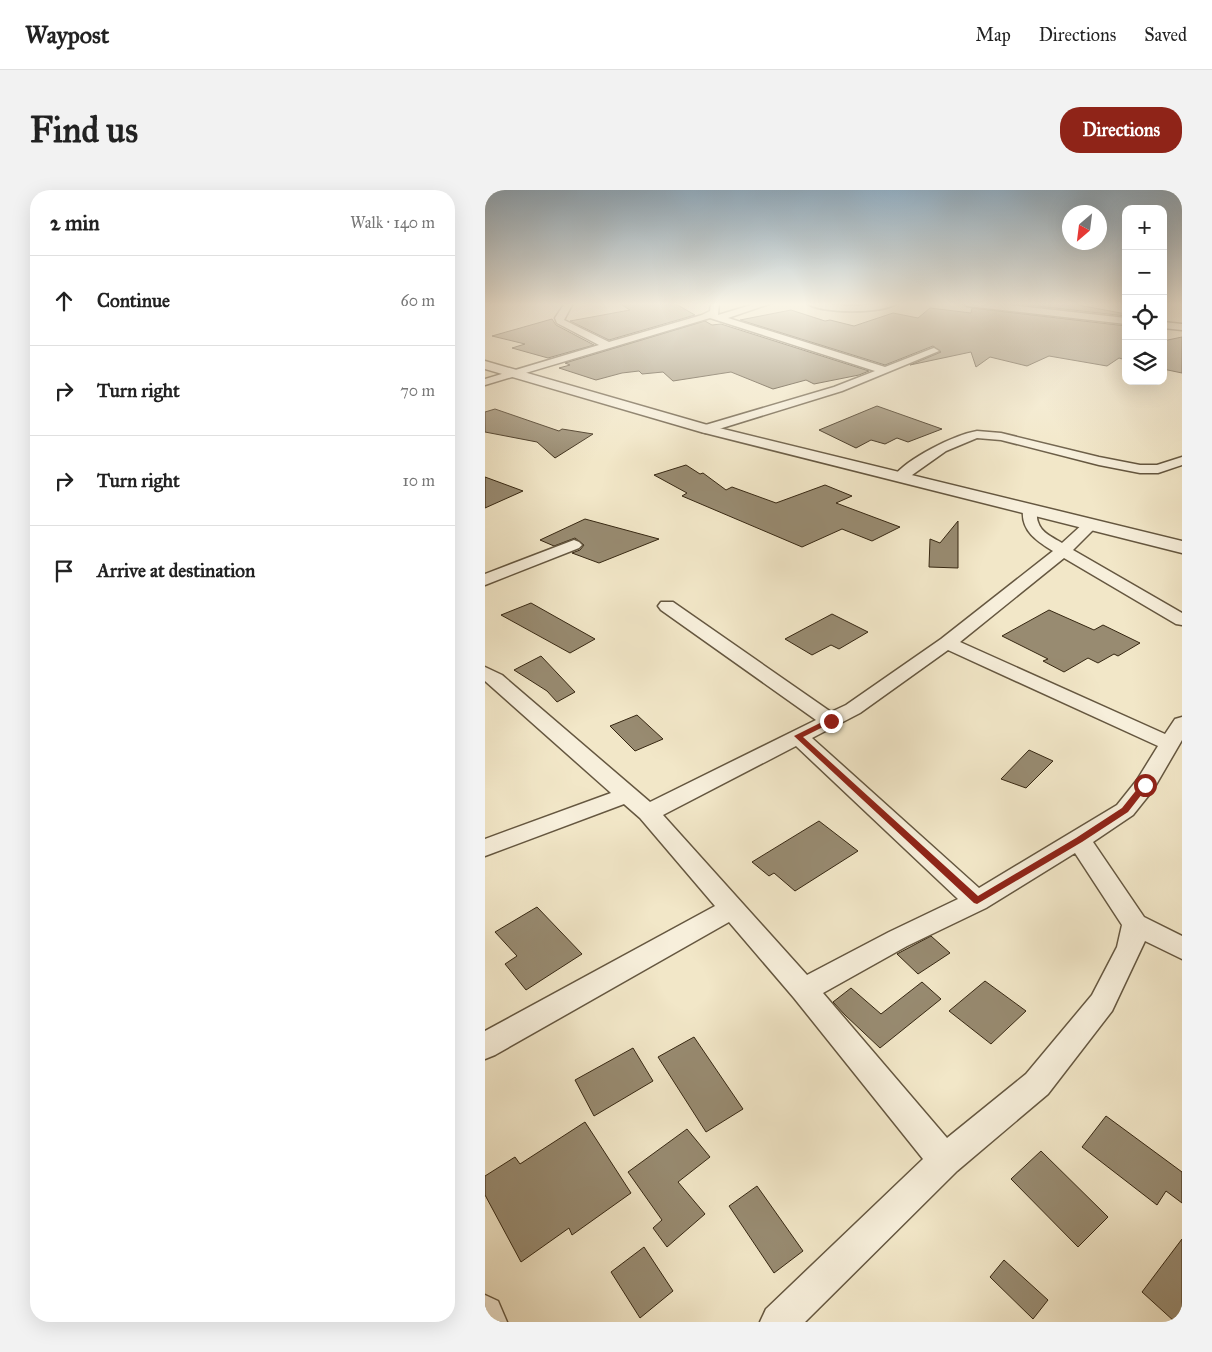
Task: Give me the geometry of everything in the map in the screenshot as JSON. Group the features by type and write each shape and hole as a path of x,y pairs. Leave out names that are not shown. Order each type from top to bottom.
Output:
{"street":[{"path":"485,382 575,356"},
{"path":"839,356 884,370"},
{"path":"706,429 838,389 921,356"},
{"path":"485,365 706,429 1182,547"},
{"path":"900,476 924,458 944,447 971,436 979,435 1003,437 1140,469 1158,469 1182,461"},
{"path":"1031,510 1029,519 1031,528 1063,551 1182,620"},
{"path":"647,813 853,709 947,643 1063,551 1090,525"},
{"path":"485,580 574,545"},
{"path":"667,606 831,721"},
{"path":"804,990 898,938 977,901 1125,810 1145,785 1176,733 947,643"},
{"path":"485,673 647,813 804,990 945,1160"},
{"path":"797,736 977,901"},
{"path":"485,848 627,795"},
{"path":"1079,840 1135,924 1182,948"},
{"path":"485,1046 731,909"},
{"path":"779,1322 945,1160 1037,1084 1102,1003 1131,946 1135,924"},
{"path":"485,1314 488,1322"}],"building":[{"path":"540,356 556,356 548,358"},
{"path":"589,356 821,356 869,371 859,375 814,384 806,380 773,389 731,372 673,381 663,372 642,374 639,371 622,373 596,380 559,368 570,365 565,363"},
{"path":"855,356 908,356 885,365"},
{"path":"932,356 953,356 910,365"},
{"path":"972,356 1122,356 1122,359 1119,358 1107,366 1049,356 1027,366 990,357 976,367"},
{"path":"1167,356 1182,356 1182,373 1167,370"},
{"path":"877,406 942,429 908,442 897,438 885,444 871,440 856,448 819,430"},
{"path":"495,409 559,431 562,429 593,434 555,458 537,442 485,432 485,412"},
{"path":"686,465 700,474 703,473 726,490 732,487 776,503 825,485 852,496 836,503 900,527 872,541 842,529 802,547 682,496 687,493 654,475"},
{"path":"485,477 523,491 485,508"},
{"path":"585,519 659,539 599,563 572,553 580,550 584,545 575,538 554,546 540,540"},
{"path":"958,521 958,568 929,567 930,539 940,543"},
{"path":"531,603 595,639 570,653 501,615"},
{"path":"1049,610 1094,630 1103,625 1140,643 1118,656 1114,654 1098,663 1088,658 1064,672 1043,661 1048,659 1002,636"},
{"path":"832,614 868,632 839,649 831,645 812,655 785,639"},
{"path":"541,656 575,692 557,702 547,691 514,670"},
{"path":"637,715 663,739 635,751 610,726"},
{"path":"1029,750 1053,761 1026,788 1001,779"},
{"path":"819,821 858,851 795,891 774,873 769,876 752,862"},
{"path":"537,907 582,954 526,990 505,964 517,956 495,932"},
{"path":"931,936 950,953 918,974 897,954"},
{"path":"985,981 1026,1011 991,1044 949,1011"},
{"path":"922,982 941,999 880,1048 833,1002 851,988 881,1014"},
{"path":"694,1037 743,1109 706,1132 658,1057"},
{"path":"633,1048 653,1081 594,1116 575,1080"},
{"path":"1106,1116 1182,1172 1182,1203 1166,1191 1157,1205 1082,1147"},
{"path":"585,1122 631,1193 572,1235 569,1228 521,1262 485,1195 485,1176 515,1157 520,1164"},
{"path":"687,1129 710,1157 678,1182 705,1214 667,1247 653,1228 662,1220 628,1172"},
{"path":"1041,1151 1108,1217 1078,1247 1011,1179"},
{"path":"757,1186 803,1251 774,1273 729,1206"},
{"path":"1182,1239 1182,1322 1175,1322 1142,1292"},
{"path":"644,1247 673,1291 640,1318 611,1272"},
{"path":"1004,1260 1048,1300 1033,1319 990,1277"}],"route":[{"path":"831,721 797,736 977,901 1125,810 1145,785"}]}
